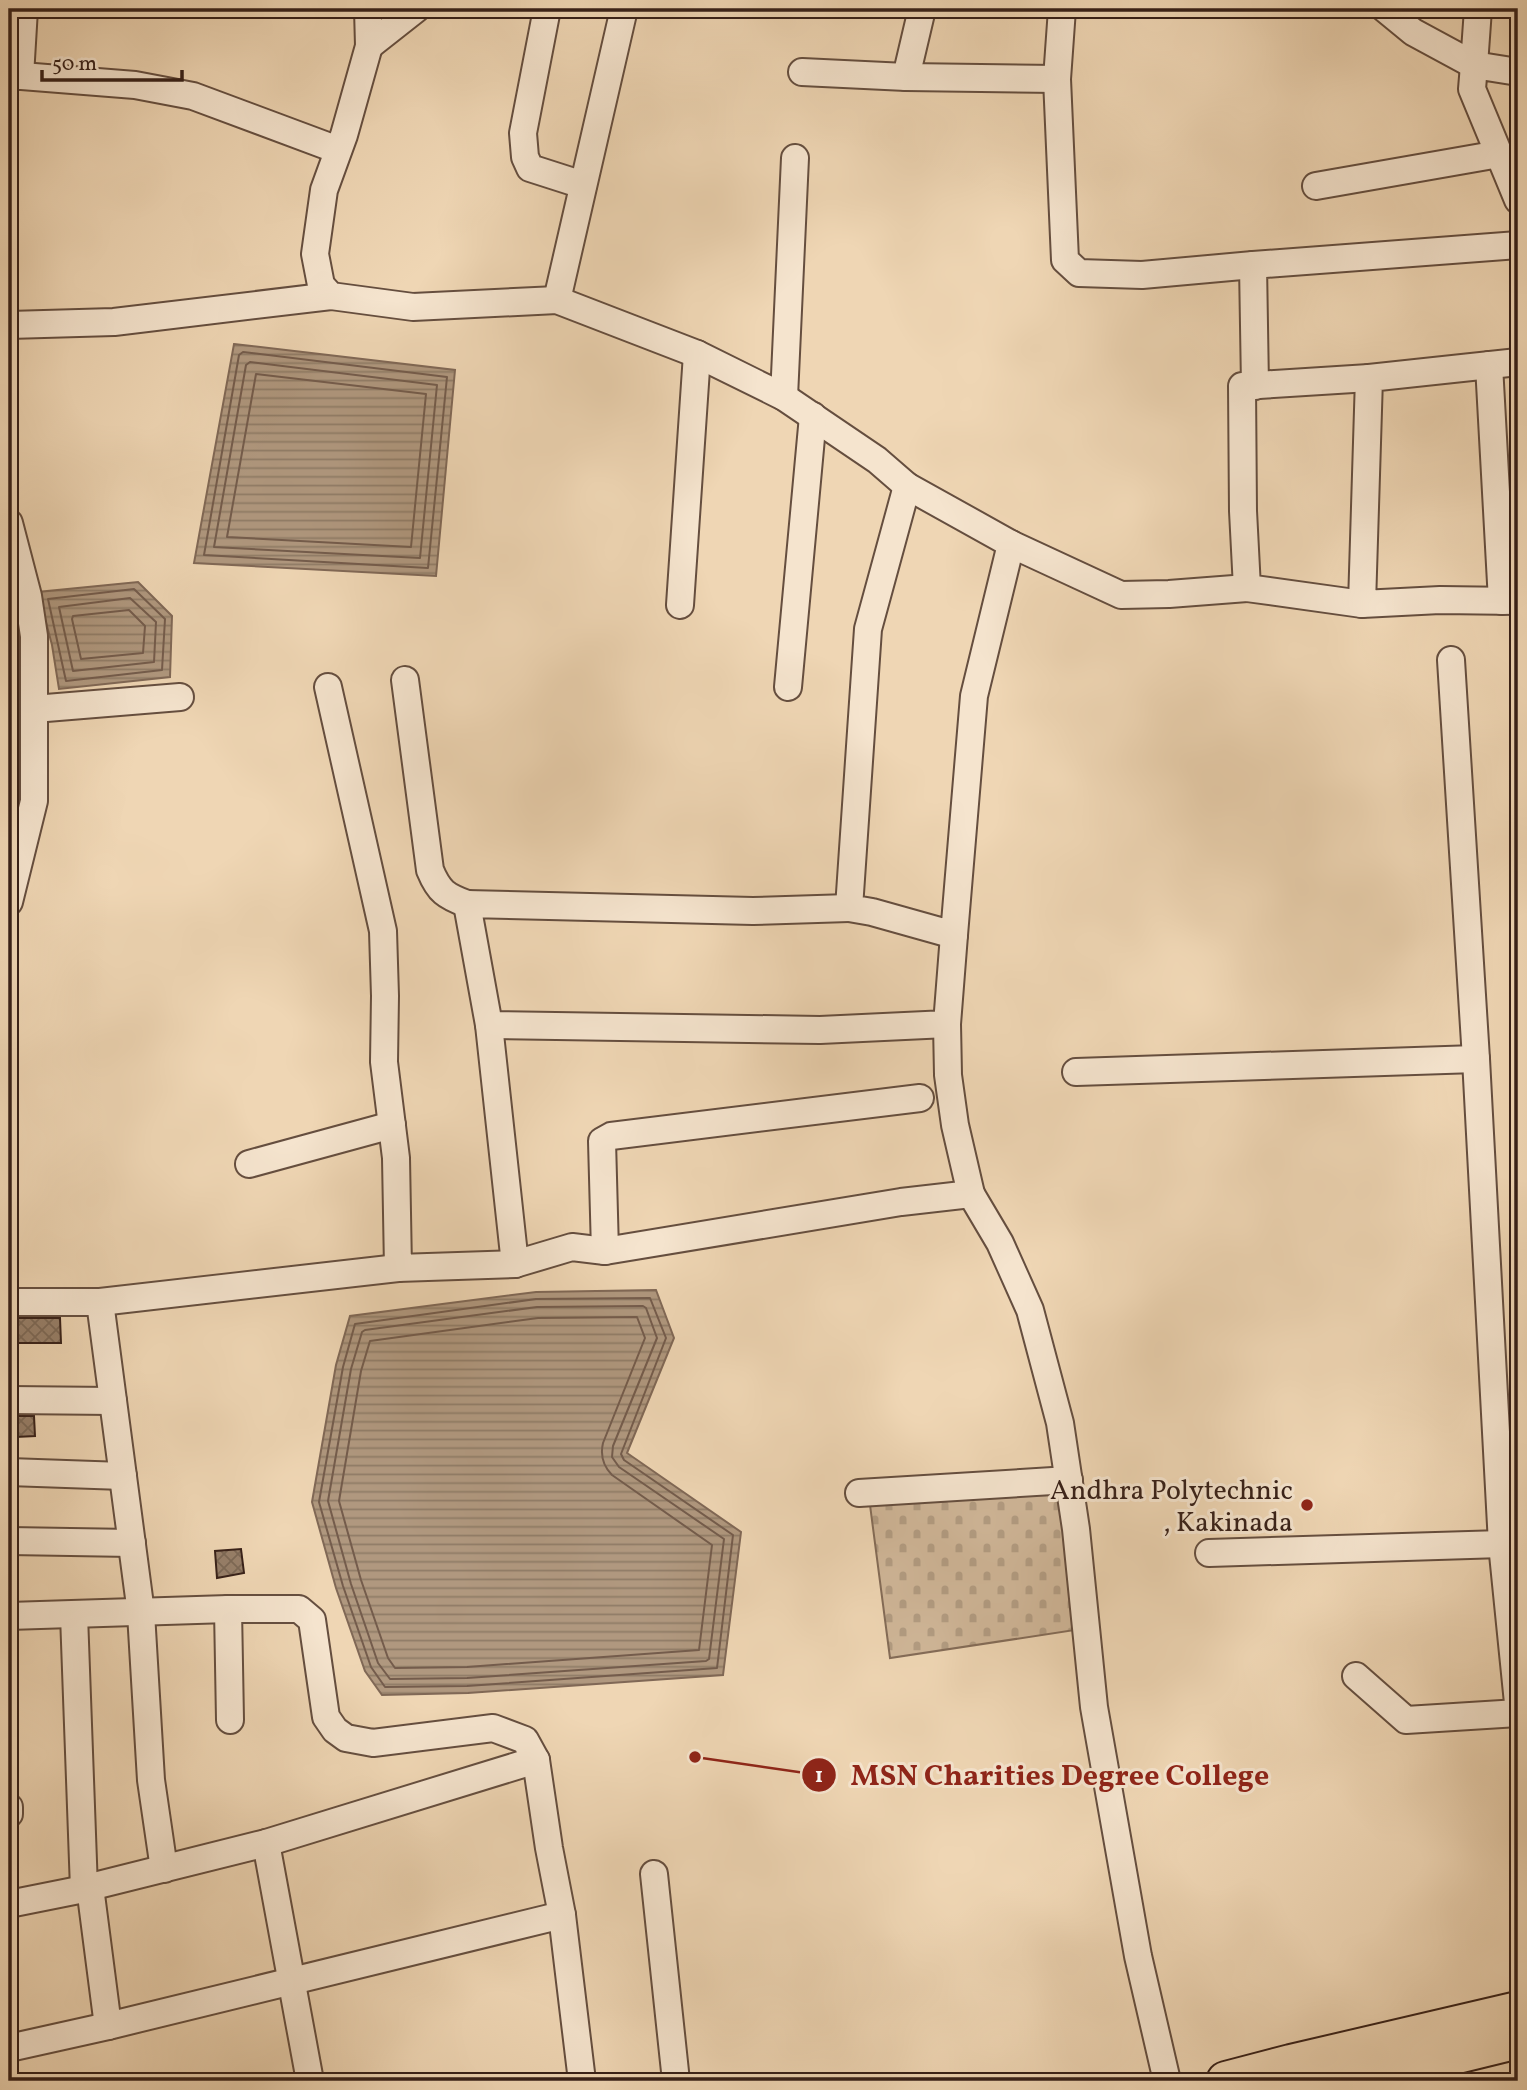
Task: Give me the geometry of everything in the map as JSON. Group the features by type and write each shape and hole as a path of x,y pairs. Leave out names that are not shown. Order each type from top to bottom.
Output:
{"highway":[{"path":"1226,2081 1518,2011"},
{"path":"1347,2081 1518,2039"}],"street":[{"path":"24,9 14,76 135,85 193,96 338,150"},
{"path":"331,296 321,285 315,254 324,190 369,46 368,9"},
{"path":"369,46 416,9"},
{"path":"547,9 523,133 525,157 530,168 583,185"},
{"path":"557,300 624,9"},
{"path":"906,77 922,9"},
{"path":"1062,9 1057,79 1065,260 1079,273 1142,275 1518,245"},
{"path":"1385,9 1413,32 1474,65 1518,72"},
{"path":"1478,9 1472,89 1518,200"},
{"path":"802,72 906,77 1057,79"},
{"path":"1316,186 1499,154"},
{"path":"784,397 795,158"},
{"path":"1252,265 1255,386"},
{"path":"9,325 114,322 331,296 412,307 557,300 697,354 784,397 877,460 907,486 1011,544 1121,595 1247,588 1362,604 1440,600 1510,601 1489,365"},
{"path":"680,605 697,354"},
{"path":"1247,588 1242,386 1369,378 1518,362"},
{"path":"1362,604 1369,378"},
{"path":"788,688 813,416"},
{"path":"849,908 868,629 907,486"},
{"path":"9,523 28,596 32,623 34,709 34,801 9,902"},
{"path":"1011,544 974,696 947,1024 948,1075 955,1125 971,1194 1000,1243 1030,1310 1060,1423 1076,1529 1094,1707 1138,1956 1167,2081"},
{"path":"1451,660 1502,1544 1518,1703"},
{"path":"405,680 429,870 446,896 467,904 753,911 849,908 954,935"},
{"path":"328,687 383,931 384,1062 396,1158 398,1268"},
{"path":"34,709 180,697"},
{"path":"467,904 489,1025 515,1264"},
{"path":"489,1025 820,1030 947,1024"},
{"path":"1076,1073 1476,1059"},
{"path":"605,1251 602,1141 611,1136 920,1098"},
{"path":"249,1164 391,1125"},
{"path":"9,1302 100,1302 398,1268 515,1264 572,1247 605,1251 889,1204 971,1194"},
{"path":"100,1302 141,1613 151,1780 164,1869"},
{"path":"9,1400 113,1401"},
{"path":"9,1472 123,1476"},
{"path":"859,1493 1069,1480"},
{"path":"9,1541 132,1543"},
{"path":"1209,1553 1502,1544"},
{"path":"228,1609 230,1720"},
{"path":"9,1616 299,1609 312,1620 326,1717 335,1731 346,1738 373,1743 493,1728 524,1740 536,1760 562,1915 582,2081"},
{"path":"75,1615 87,1888 108,2026"},
{"path":"1356,1676 1406,1720 1518,1713"},
{"path":"9,1904 87,1888 266,1843 536,1760"},
{"path":"9,1807 9,1814"},
{"path":"266,1843 310,2081"},
{"path":"654,1874 676,2081"},
{"path":"9,2048 562,1915"}],"green space":[{"path":"1059,1491 1075,1630 890,1658 870,1505"}],"water":[{"path":"234,344 455,370 436,576 194,563"},
{"path":"138,582 172,616 170,677 59,689 52,645 38,592"},
{"path":"656,1290 674,1338 627,1453 741,1532 723,1675 468,1693 382,1695 365,1671 336,1588 312,1502 336,1365 350,1316 536,1292"}],"building":[{"path":"9,1318 60,1318 61,1343 9,1343"},
{"path":"15,1416 34,1416 35,1436 16,1437"},
{"path":"241,1549 244,1573 217,1578 215,1551"}],"place":[{"name":"Andhra Polytechnic , Kakinada","path":"1307,1505"},
{"name":"MSN Charities Degree College","path":"695,1757"}]}
